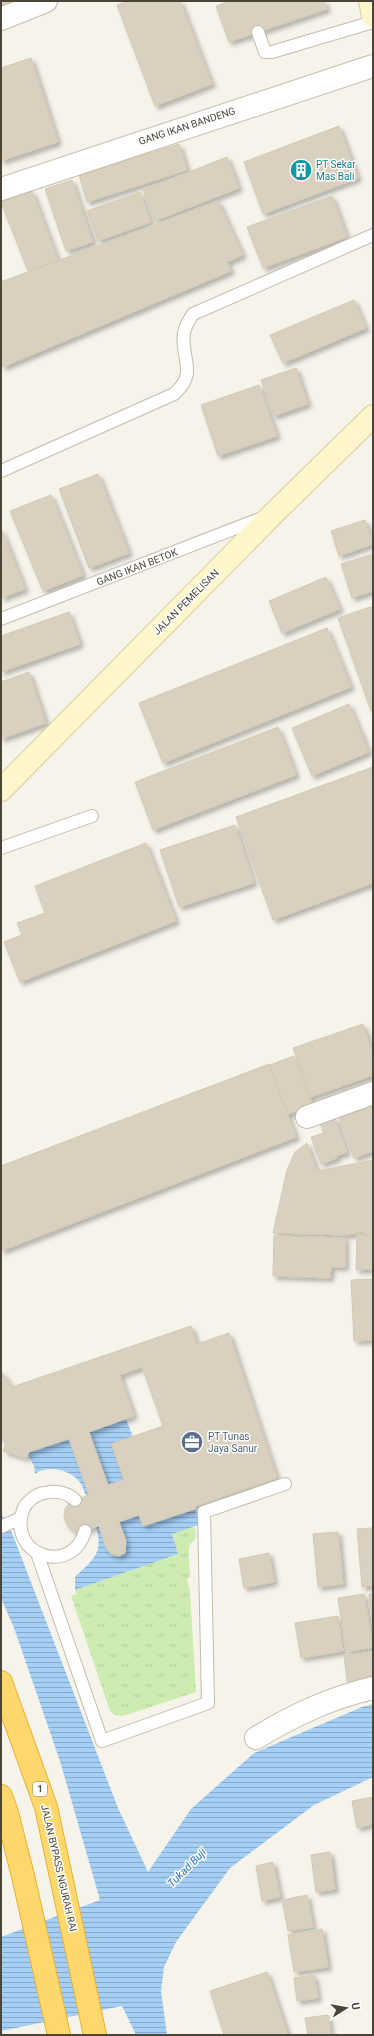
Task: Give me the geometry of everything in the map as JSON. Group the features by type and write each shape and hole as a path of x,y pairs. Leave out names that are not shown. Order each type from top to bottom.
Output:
{"highway":[{"name":"JALAN BYPASS NGURAH RAI","path":"1,1682 46,1807 95,2035"},
{"path":"1,1796 7,1813 30,1906 59,2035"}],"street":[{"path":"1,19 46,1"},
{"path":"370,1 373,16"},
{"name":"GANG IKAN BANDENG","path":"1,189 373,66"},
{"name":"JALAN PEMELISAN","path":"1,790 272,514 373,416"},
{"path":"307,1117 373,1093"},
{"path":"256,1738 290,1717 314,1706 373,1688"}],"lane":[{"path":"258,32 265,52 272,52 373,22"},
{"path":"1,471 174,394 184,385 187,369 183,334 187,323 193,314 373,235"},
{"name":"GANG IKAN BETOK","path":"1,619 272,514"},
{"path":"1,848 92,816"},
{"path":"37,1553 102,1741 208,1703 204,1512 285,1484"},
{"path":"75,1500 63,1492 52,1491 41,1493 32,1499 24,1507 21,1518 20,1528 23,1538 29,1547 37,1553 57,1557 68,1554 77,1547 85,1531"},
{"path":"1,1527 21,1518"}],"green space":[{"path":"194,1526 196,1536 189,1547 190,1577 187,1580 190,1591 196,1692 123,1716 115,1715 110,1711 71,1596 77,1594 75,1590 178,1554 172,1534"}],"water":[{"path":"126,1419 133,1437 124,1480 108,1485 89,1432"},
{"path":"69,1439 89,1495 86,1496 82,1485 77,1479 66,1472 46,1469 35,1474 34,1466 28,1455 29,1452"},
{"path":"195,1509 201,1524 172,1534 178,1554 75,1590 75,1577 92,1561 98,1550 99,1543 96,1527 99,1526 107,1548 119,1556 125,1553 126,1541 119,1522 139,1515 143,1526"},
{"name":"Tukad Buji","path":"1,1513 12,1533 118,1808 148,1872 191,1809 254,1753 362,1707 373,1704 373,1777 314,1805 230,1868 176,1942 164,1967 161,1991 167,2035 136,2035 122,2006 1,2031 1,1937 100,1900 60,1761 14,1628 1,1598"}],"building":[{"path":"1,1 24,1 1,9"},
{"path":"128,1 180,1 212,84 155,106 117,5"},
{"path":"230,1 324,1 327,9 229,42 216,6"},
{"path":"31,58 58,142 1,161 1,68"},
{"name":"PT Sekar Mas Bali","path":"339,126 358,178 263,214 244,162"},
{"path":"179,144 187,170 87,202 79,175"},
{"path":"227,157 239,188 155,221 143,190"},
{"path":"72,180 93,242 66,251 45,189"},
{"path":"32,191 58,260 28,271 1,202"},
{"path":"140,192 151,222 98,241 87,211"},
{"path":"332,196 347,237 263,268 247,227"},
{"path":"218,201 243,255 227,262 231,271 3,367 1,361 1,282"},
{"path":"354,300 366,328 283,363 270,335"},
{"path":"296,368 308,404 274,416 261,380"},
{"path":"259,385 277,436 218,456 201,405"},
{"path":"98,474 129,553 89,568 59,489"},
{"path":"51,495 83,575 43,591 10,511"},
{"path":"365,520 373,544 339,556 331,531"},
{"path":"1,528 25,589 1,598"},
{"path":"373,554 373,591 352,598 341,564"},
{"path":"326,577 340,609 282,633 269,601"},
{"path":"373,606 373,710 371,711 338,618"},
{"path":"69,612 80,644 1,672 1,636"},
{"path":"327,628 351,687 163,763 139,703"},
{"path":"29,672 46,723 1,739 1,682"},
{"path":"349,704 369,752 312,776 292,728"},
{"path":"278,727 296,775 153,830 135,782"},
{"path":"373,767 373,883 273,920 236,817"},
{"path":"235,825 254,883 179,907 160,850"},
{"path":"146,843 176,921 20,982 4,942 22,935 17,923 45,913 35,886"},
{"path":"363,1024 373,1054 373,1075 311,1097 293,1048"},
{"path":"294,1056 313,1105 288,1114 270,1065"},
{"path":"269,1064 296,1137 1,1251 1,1166"},
{"path":"367,1101 369,1107 373,1106 373,1151 354,1158 337,1112"},
{"path":"335,1118 347,1152 336,1156 337,1158 321,1164 311,1137 324,1133 320,1123"},
{"path":"307,1143 317,1171 373,1160 373,1235 364,1235 363,1232 347,1235 273,1233 287,1170 295,1152"},
{"path":"357,1235 373,1235 373,1269 356,1270"},
{"path":"274,1236 345,1238 345,1267 331,1267 330,1278 273,1276"},
{"path":"373,1279 373,1340 354,1341 351,1280"},
{"name":"PT Tunas Jaya Sanur","path":"191,1326 197,1344 229,1333 277,1478 196,1506 195,1509 143,1526 139,1515 119,1522 126,1541 125,1553 119,1556 111,1554 106,1548 99,1526 81,1532 73,1531 67,1525 64,1517 65,1509 70,1502 89,1495 69,1439 29,1452 26,1458 3,1451 6,1444 1,1438 1,1371 12,1387","holes":["142,1367 163,1426 111,1444 124,1480 108,1485 89,1432 134,1416 120,1375"]},
{"path":"373,1528 373,1586 362,1587 357,1529"},
{"path":"338,1532 343,1584 318,1587 313,1534"},
{"path":"269,1553 274,1582 244,1588 239,1559"},
{"path":"364,1594 373,1647 346,1652 338,1598"},
{"path":"369,1594 373,1594 373,1629"},
{"path":"338,1616 343,1651 301,1658 295,1623"},
{"path":"373,1652 373,1683 348,1687 344,1656"},
{"path":"373,1797 373,1824 357,1828 352,1801"},
{"path":"330,1852 335,1889 316,1892 311,1855"},
{"path":"273,1862 280,1897 262,1901 256,1866"},
{"path":"307,1895 313,1927 288,1931 282,1900"},
{"path":"322,1929 328,1967 294,1972 288,1935"},
{"path":"267,1972 288,2035 224,2035 210,1991"},
{"path":"314,1975 318,1998 297,2001 294,1978"},
{"path":"328,2015 331,2035 308,2035 305,2018"}],"place":[{"name":"PT Sekar Mas Bali","path":"301,170"},
{"name":"PT Tunas Jaya Sanur","path":"192,1442"}]}
